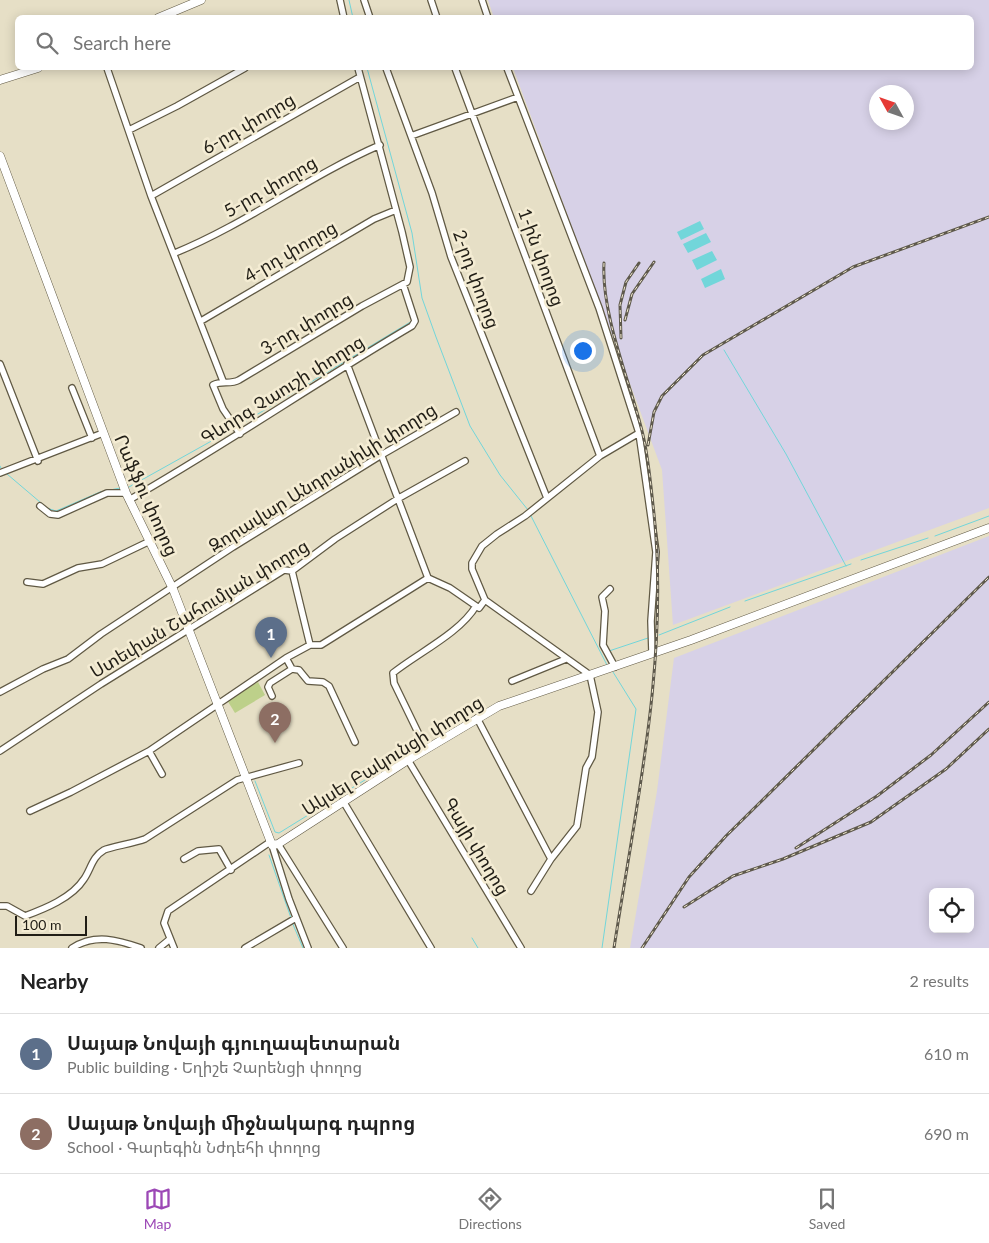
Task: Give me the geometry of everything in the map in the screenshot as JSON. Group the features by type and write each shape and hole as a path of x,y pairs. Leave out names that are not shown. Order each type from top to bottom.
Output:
{"main road":[{"path":"165,15 201,0"},
{"path":"0,80 32,70"},
{"name":"Րաֆֆու փողոց","path":"0,156 128,497 173,589 245,778 274,844"},
{"name":"Ակսել Բակունցի փողոց","path":"274,844 408,760 499,706 691,640 989,528"}],"street":[{"path":"340,0 343,15"},
{"path":"364,0 369,15"},
{"path":"431,0 436,15"},
{"path":"482,0 487,15"},
{"path":"108,70 151,196 175,253 223,381 213,384 223,409 240,434"},
{"path":"129,130 241,70"},
{"path":"358,70 380,145 410,267 407,282 403,284"},
{"name":"2-րդ փողոց","path":"387,70 451,257 547,498"},
{"name":"1-ին փողոց","path":"456,70 600,456"},
{"path":"508,70 599,308 639,433 656,552 651,621 652,653"},
{"name":"6-րդ փողոց","path":"151,196 360,77"},
{"path":"411,136 518,97"},
{"name":"5-րդ փողոց","path":"175,253 206,240 347,160 380,145"},
{"name":"4-րդ փողոց","path":"201,321 374,219 396,210"},
{"name":"Գևորգ Չաուշի փողոց","path":"128,497 240,434 347,364 412,326 416,321 403,284"},
{"name":"3-րդ փողոց","path":"223,381 229,384 239,380 403,284"},
{"path":"0,364 38,460"},
{"path":"347,364 383,454 428,578 450,588 479,608 485,600"},
{"path":"72,388 92,438"},
{"name":"Զորավար Անդրանիկի փողոց","path":"0,692 43,669 68,659 101,634 173,589 234,547 383,454 456,412"},
{"path":"0,473 38,460 103,433"},
{"path":"531,891 551,859 577,826 586,768 592,756 598,712 590,675 485,600 472,569 474,556 482,546 497,534 532,511 600,456 639,433"},
{"name":"Ստեփան Շահումյան փողոց","path":"0,751 188,628 284,570 292,571 399,498 465,461"},
{"path":"40,506 50,514 58,515 107,493 128,497"},
{"path":"27,582 43,584 78,568 102,564 150,540"},
{"path":"292,571 310,645"},
{"path":"30,811 72,792 148,751 286,658 310,645 321,645 428,578"},
{"path":"610,589 602,597 605,611 603,645 615,667"},
{"path":"426,750 394,684 394,673 443,638 471,614 476,606"},
{"path":"286,658 292,669"},
{"path":"512,681 566,658"},
{"path":"272,696 268,687 270,683 292,669 299,670 308,681 323,682 329,686 355,742"},
{"path":"477,718 551,859"},
{"path":"148,751 162,774"},
{"name":"Գայի փողոց","path":"408,760 521,948"},
{"path":"0,906 7,906 25,916 42,909 70,893 84,880 92,864 105,849 128,845 145,839 225,787 245,778 299,763"},
{"path":"343,801 431,948"},
{"path":"174,948 164,923 168,910 274,844 343,948"},
{"name":"Րաֆֆու փողոց","path":"274,844 296,918 308,948"},
{"path":"184,859 198,851 218,849 231,870"},
{"path":"245,948 296,918"},
{"path":"72,948 103,938 141,948"},
{"path":"159,948 170,939"}],"shaded area":[{"path":"488,0 989,0 989,508 673,625 662,470 514,70 974,70 974,15 493,15"},
{"path":"989,536 989,948 630,948 657,791 674,658"}],"green space":[{"path":"258,682 265,695 235,713 227,700"}],"water":[{"path":"700,221 704,229 681,240 677,232"},
{"path":"706,233 711,242 688,253 683,244"},
{"path":"712,251 717,260 697,270 692,260"},
{"path":"721,269 725,279 705,288 701,279"}],"waterway":[{"path":"349,0 352,15"},
{"path":"368,70 412,233 422,298 436,337 470,426 500,475 528,510"},
{"path":"238,426 412,321"},
{"path":"724,350 786,454 846,566"},
{"path":"129,487 233,429"},
{"path":"7,474 47,508 56,511 100,492 120,488"},
{"path":"530,514 607,665"},
{"path":"935,536 989,516"},
{"path":"861,560 928,538"},
{"path":"745,601 851,564"},
{"path":"659,635 730,607"},
{"path":"609,651 648,638"},
{"path":"602,948 636,709 613,672"},
{"path":"255,781 275,832 279,833 420,746"},
{"path":"269,855 291,918"},
{"path":"292,922 303,948"},
{"path":"472,938 478,948"}],"railway":[{"path":"648,445 654,412 662,396 703,355 853,267 989,217"},
{"path":"625,320 632,294 654,262"},
{"path":"604,263 607,305 638,415 647,455 654,514 657,568 657,623 648,732 614,948"},
{"path":"621,338 620,305 626,282 639,263"},
{"path":"642,948 689,877 726,836 989,577"},
{"path":"796,848 877,796 931,755 989,702"},
{"path":"684,907 733,876 783,859 871,822 946,769 989,729"}],"place":[{"name":"Սայաթ Նովայի գյուղապետարան","path":"271,658"},
{"name":"Սայաթ Նովայի միջնակարգ դպրոց","path":"275,743"}]}
